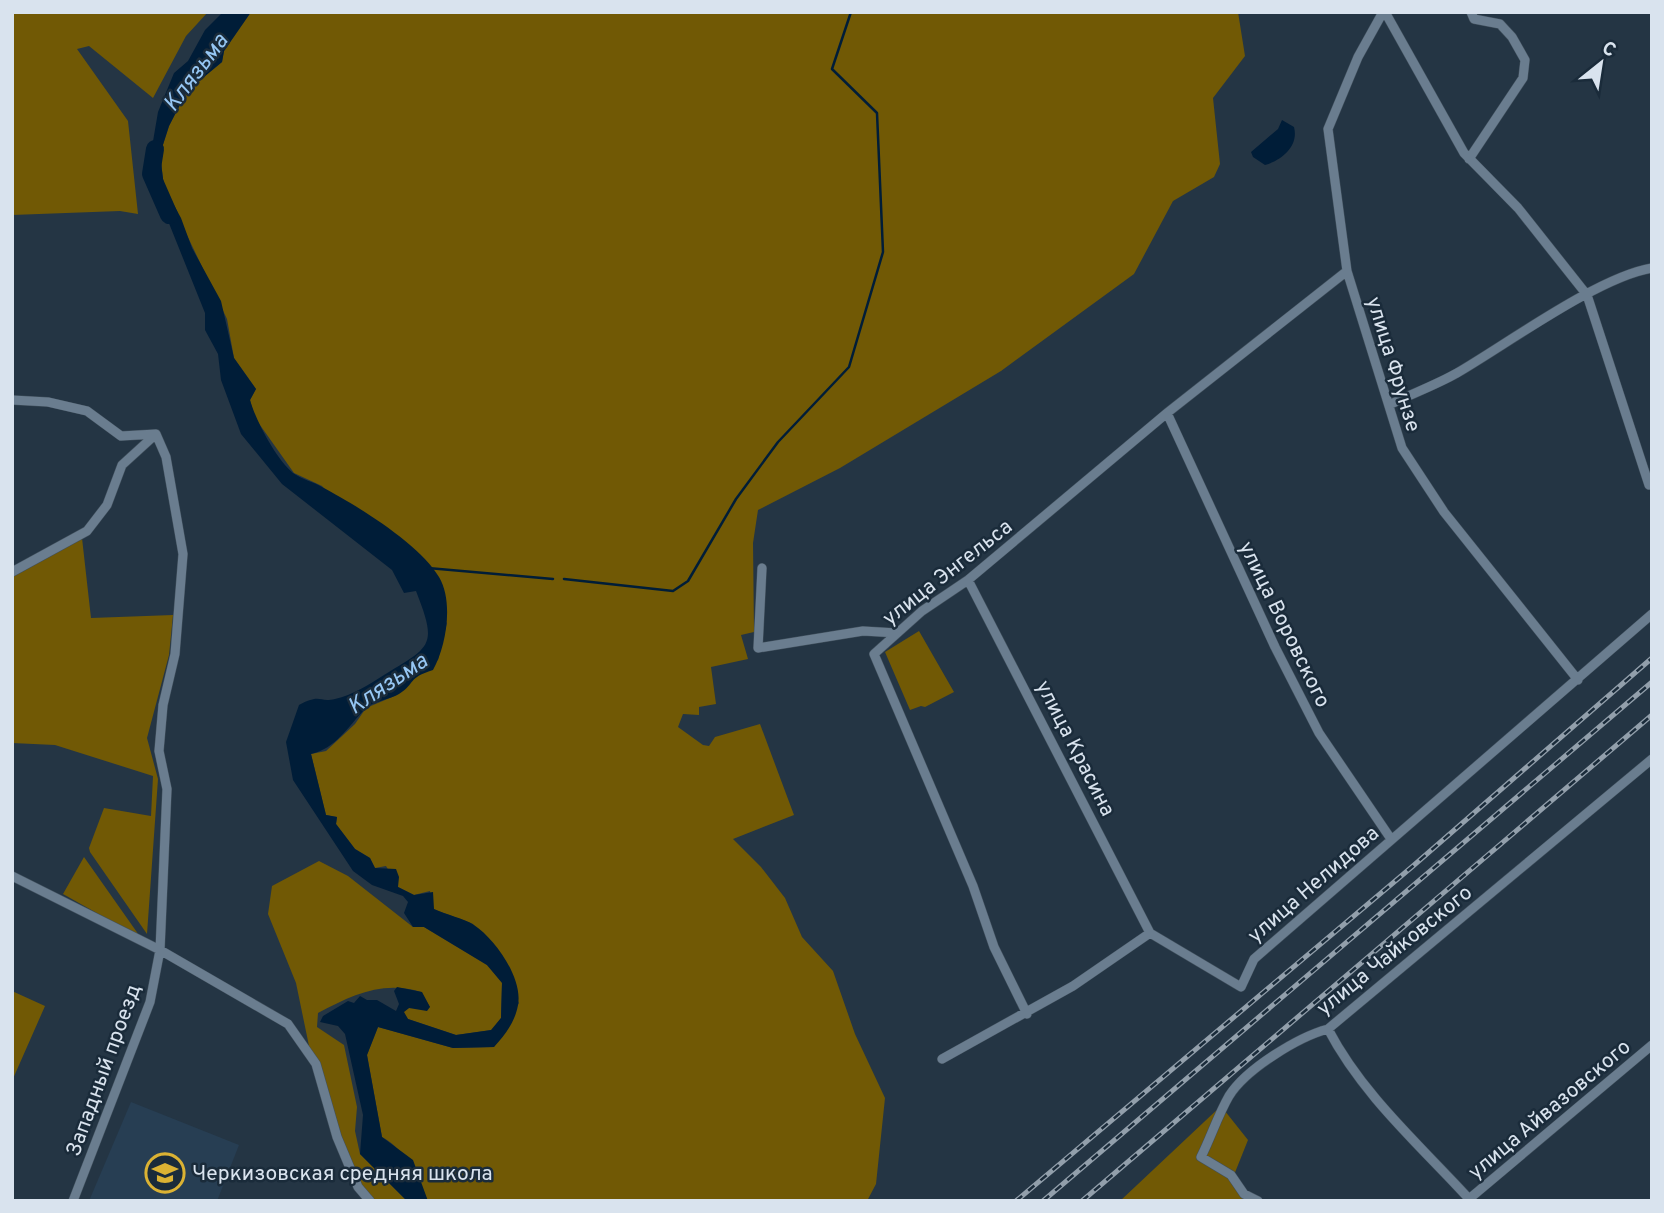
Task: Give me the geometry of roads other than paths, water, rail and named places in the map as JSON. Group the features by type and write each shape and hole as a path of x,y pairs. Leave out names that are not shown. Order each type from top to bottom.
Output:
{"street":[{"path":"1384,12 1469,159 1518,208 1587,295 1649,485"},
{"name":"улица Фрунзе","path":"1384,12 1358,57 1328,129 1347,271 1402,448 1444,512 1578,680"},
{"path":"1469,159 1523,78 1525,60 1512,37 1500,24 1474,19 1471,12"},
{"path":"1389,405 1454,375 1587,295 1639,270 1652,268"},
{"name":"улица Энгельса","path":"1027,1014 994,947 974,886 874,654 922,611 968,580 1167,413 1347,271"},
{"path":"12,400 48,402 87,411 121,436 156,434"},
{"name":"улица Воровского","path":"1167,413 1275,648 1319,733 1391,839"},
{"path":"12,572 87,531 107,505 122,465 156,434"},
{"name":"Западный проезд","path":"73,1201 150,1002 160,950 167,789 159,751 163,705 176,654 183,554 166,457 156,434"},
{"path":"762,568 758,648 863,631 897,633"},
{"name":"улица Красина","path":"968,580 1150,933"},
{"name":"улица Нелидова","path":"1150,933 1241,987 1254,959 1652,614"},
{"name":"улица Чайковского","path":"1258,1201 1244,1194 1231,1175 1202,1157 1230,1095 1244,1079 1307,1035 1328,1029 1652,759"},
{"path":"12,876 160,950 288,1024 316,1064 337,1137 358,1187 370,1201"},
{"path":"942,1059 1027,1014 1150,933"},
{"path":"1328,1029 1340,1051 1406,1134 1470,1200"},
{"name":"улица Айвазовского","path":"1470,1200 1652,1045"}],"water":[{"path":"223,12 251,12 224,51 222,62 187,91 169,126 160,154 164,187 181,218 192,248 221,301 234,358 256,389 250,400 274,449 293,473 352,504 403,539 430,564 444,587 446,599 445,637 433,670 415,678 399,694 367,707 334,742 311,754 326,815 337,817 336,824 355,849 370,858 375,868 396,869 398,887 414,895 433,892 434,909 470,923 482,931 506,960 518,994 517,1011 512,1023 494,1047 453,1048 378,1027 367,1055 382,1137 413,1160 428,1201 407,1201 360,1154 363,1115 345,1034 338,1026 320,1022 323,1016 348,1001 354,1003 360,996 367,1000 377,1000 396,1011 399,1004 394,991 397,987 422,992 430,1007 427,1011 409,1008 404,1012 408,1019 456,1035 491,1030 501,1018 502,983 487,965 424,927 413,927 404,913 408,902 403,896 372,885 353,871 293,780 286,742 299,705 306,701 335,699 348,695 412,658 426,643 427,624 416,591 404,593 392,570 282,484 241,434 221,380 218,354 205,330 205,313 152,181 151,153 158,112 174,73 188,61 205,30"},
{"path":"1282,120 1294,127 1292,146 1283,156 1265,165 1253,157 1251,152 1278,129"}],"waterway":[{"path":"564,579 673,591 688,581 736,499 778,442 849,367 883,252 877,113 832,69 851,12"},
{"name":"Клязьма","path":"155,149 151,174 169,215"},
{"path":"428,568 553,579"}],"railway":[{"path":"1016,1201 1413,866 1652,658"},
{"path":"1043,1201 1652,682"},
{"path":"1082,1201 1652,715"}],"place":[{"name":"Черкизовская средняя школа","path":"165,1173"}]}
